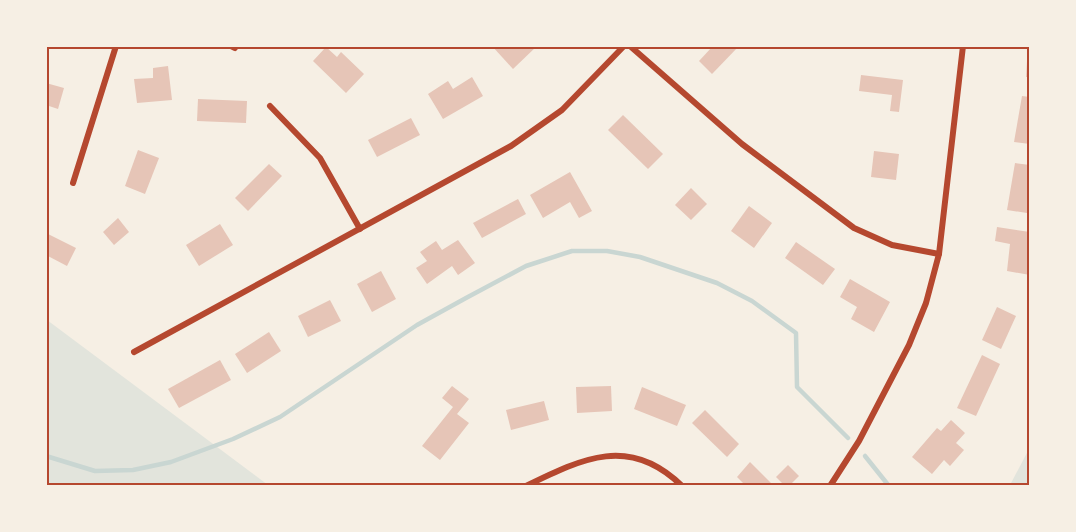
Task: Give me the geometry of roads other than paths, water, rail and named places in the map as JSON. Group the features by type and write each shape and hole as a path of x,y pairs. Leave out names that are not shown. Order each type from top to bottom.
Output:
{"street":[{"path":"72,183 116,46"},
{"path":"134,352 511,146 545,124 591,84 624,46"},
{"path":"630,46 742,144 854,228 892,245 939,254"},
{"path":"830,486 860,441 909,345 926,303 939,254 963,46"},
{"path":"270,106 320,158 360,229"},
{"path":"526,486 583,459 619,455 650,463 668,473 682,486"}],"waterway":[{"path":"46,456 95,471 133,470 171,462 233,439 280,417 417,325 526,266 572,251 607,251 640,257 717,283 752,301 796,333 797,387 848,438"},
{"path":"865,456 889,486"}]}
